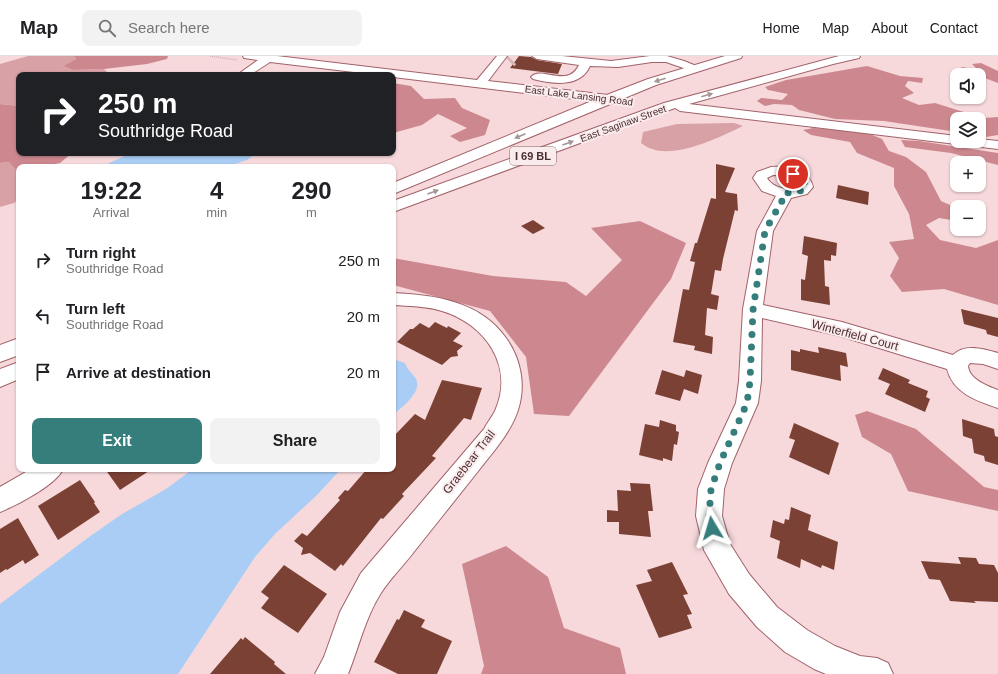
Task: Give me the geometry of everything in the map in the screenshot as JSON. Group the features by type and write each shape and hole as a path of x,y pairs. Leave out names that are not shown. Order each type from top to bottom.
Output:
{"main road":[{"name":"I 69 BL","path":"396,188 652,82 737,56"},
{"name":"East Saginaw Street","path":"396,205 669,106 833,58 855,56"},
{"name":"East Lake Lansing Road","path":"608,99 950,139"},
{"path":"986,144 998,145"},
{"path":"0,354 16,347"},
{"path":"0,378 16,371"}],"street":[{"name":"East Lake Lansing Road","path":"248,56 271,57 387,72"},
{"path":"537,56 586,62 627,64 655,59 666,59 695,69"},
{"path":"248,72 271,57"},
{"path":"480,84 490,71 506,59"},
{"path":"528,76 561,80 580,74 586,62"},
{"path":"490,71 505,73"},
{"name":"East Lake Lansing Road","path":"396,73 608,99"},
{"path":"784,193 783,199 765,231 753,310 750,381 747,403 720,463 711,489 709,516 718,550 739,584 767,617 796,641 825,658 860,672 877,674"},
{"name":"Graebear Trail","path":"331,674 336,666 351,623 371,583 492,436 507,409 512,384 509,360 500,341 480,322 454,308 428,301 396,300"},
{"name":"Winterfield Court","path":"753,310 842,329 957,364"},
{"path":"998,361 981,356 966,356 960,359 957,364 957,370 968,384 977,391 998,399"},
{"path":"0,500 16,492 46,472"}],"shaded area":[{"path":"28,56 74,56 76,59 63,66 73,70 104,69 107,72 16,72 16,106 0,104 0,64"},
{"path":"74,56 168,56 167,59 147,64 104,69 73,70 63,66 76,59"},
{"path":"981,63 998,71 998,83 986,79 986,68 976,68 972,64"},
{"path":"867,66 900,76 923,78 922,83 908,81 905,86 914,93 902,98 919,105 935,103 964,112 950,112 950,131 884,121 835,119 799,110 792,105 774,104 765,106 757,101 761,98 782,100 788,94 768,90 765,87 786,80"},
{"path":"396,84 411,86 424,99 455,98 462,108 490,120 485,135 460,142 450,136 467,128 438,114 422,125 396,132"},
{"path":"0,104 16,106 16,156 68,156 60,163 54,164 16,164 16,170 9,162 0,163"},
{"path":"998,117 998,135 986,137 986,118"},
{"path":"734,123 743,126 723,136 686,149 662,151 651,149 641,143 643,132 677,124"},
{"path":"813,128 865,132 882,139 889,151 906,157 926,172 941,201 950,205 950,220 939,218 926,225 940,240 976,248 998,240 998,305 944,289 902,292 890,276 899,258 889,242 914,239 909,214 894,186 894,168 857,153 850,142 811,135 803,130"},
{"path":"901,140 950,146 950,148 965,148 998,153 998,165 986,162 986,156 963,156 905,147"},
{"path":"9,162 16,169 16,201 0,207 0,163"},
{"path":"640,221 686,243 671,279 569,416 534,414 526,357 490,311 396,286 396,259 493,276 566,282 586,296 622,260 591,228"},
{"path":"867,411 916,429 984,487 998,490 998,511 908,491 891,454 862,437 855,415"},
{"path":"506,546 548,577 564,628 620,648 626,674 481,674 484,666 462,564"}],"water":[{"path":"125,156 253,156 247,160 235,164 107,164"},
{"path":"396,360 405,363 416,379 417,384 414,394 406,404 396,412"},
{"path":"189,472 338,472 317,495 275,534 255,557 178,674 0,674 0,604 122,514 166,489"}],"building":[{"path":"519,56 531,57 537,60 562,64 558,74 510,68"},
{"path":"716,164 735,168 725,192 737,194 738,211 735,210 721,271 715,270 711,294 719,296 717,310 707,308 705,335 713,337 712,354 694,350 695,346 673,342 683,289 689,290 695,262 690,261 695,243 697,243 711,198 716,199"},
{"path":"838,185 869,192 868,205 836,198"},
{"path":"533,220 545,228 533,234 521,226"},
{"path":"804,236 837,243 836,256 831,255 831,261 824,260 825,286 829,287 830,305 801,300 801,279 805,280 808,256 802,254"},
{"path":"961,309 998,318 998,337 987,334 986,330 964,324"},
{"path":"435,322 447,328 448,326 461,333 453,341 463,346 457,351 458,356 451,357 442,365 397,342 410,329 413,329 420,323 429,328"},
{"path":"818,347 846,353 848,367 840,365 841,381 791,370 791,350 800,352 800,349 819,353"},
{"path":"883,368 910,380 908,383 928,391 926,397 930,399 925,412 885,394 890,384 878,379"},
{"path":"662,370 684,377 686,370 702,375 698,394 684,389 680,401 655,394"},
{"path":"442,380 482,388 471,420 464,418 432,456 436,458 402,494 404,496 383,519 381,518 343,566 341,564 335,571 310,553 301,555 303,548 294,541 302,533 307,536 340,500 338,498 345,490 348,491 364,472 396,472 396,434 415,414 425,420"},
{"path":"962,419 994,429 995,436 998,437 998,465 985,461 984,456 974,453 972,439 963,436"},
{"path":"660,420 676,425 676,431 679,432 677,445 674,444 672,461 663,458 663,461 639,455 645,424 659,427"},
{"path":"794,423 839,443 829,475 789,457 795,440 789,438"},
{"path":"107,472 147,472 120,490"},
{"path":"80,480 100,512 58,540 38,506"},
{"path":"630,483 650,484 653,511 648,511 651,537 619,534 619,522 607,522 607,510 618,511 617,490 631,491"},
{"path":"791,507 811,515 808,530 838,542 834,570 822,565 821,568 801,559 800,568 777,558 780,541 770,537 773,520 784,524 785,519 789,520"},
{"path":"18,518 39,555 25,564 23,560 0,573 0,529"},
{"path":"958,557 976,558 979,564 994,565 998,573 998,602 974,601 976,603 950,601 940,580 929,579 921,561 961,564"},
{"path":"672,562 688,594 683,595 692,614 687,615 692,628 659,638 636,585 652,581 647,570"},
{"path":"284,565 327,594 298,633 261,608 269,598 261,592"},
{"path":"404,610 425,620 421,627 452,641 437,674 398,674 374,662 397,619 399,620"},
{"path":"245,637 275,662 274,664 286,674 210,674 241,638 243,640"}],"route":[{"path":"712,528 709,516 711,489 720,463 747,403 750,381 754,293 765,231 783,199 784,193 798,192 806,188 804,180 793,174"}]}
